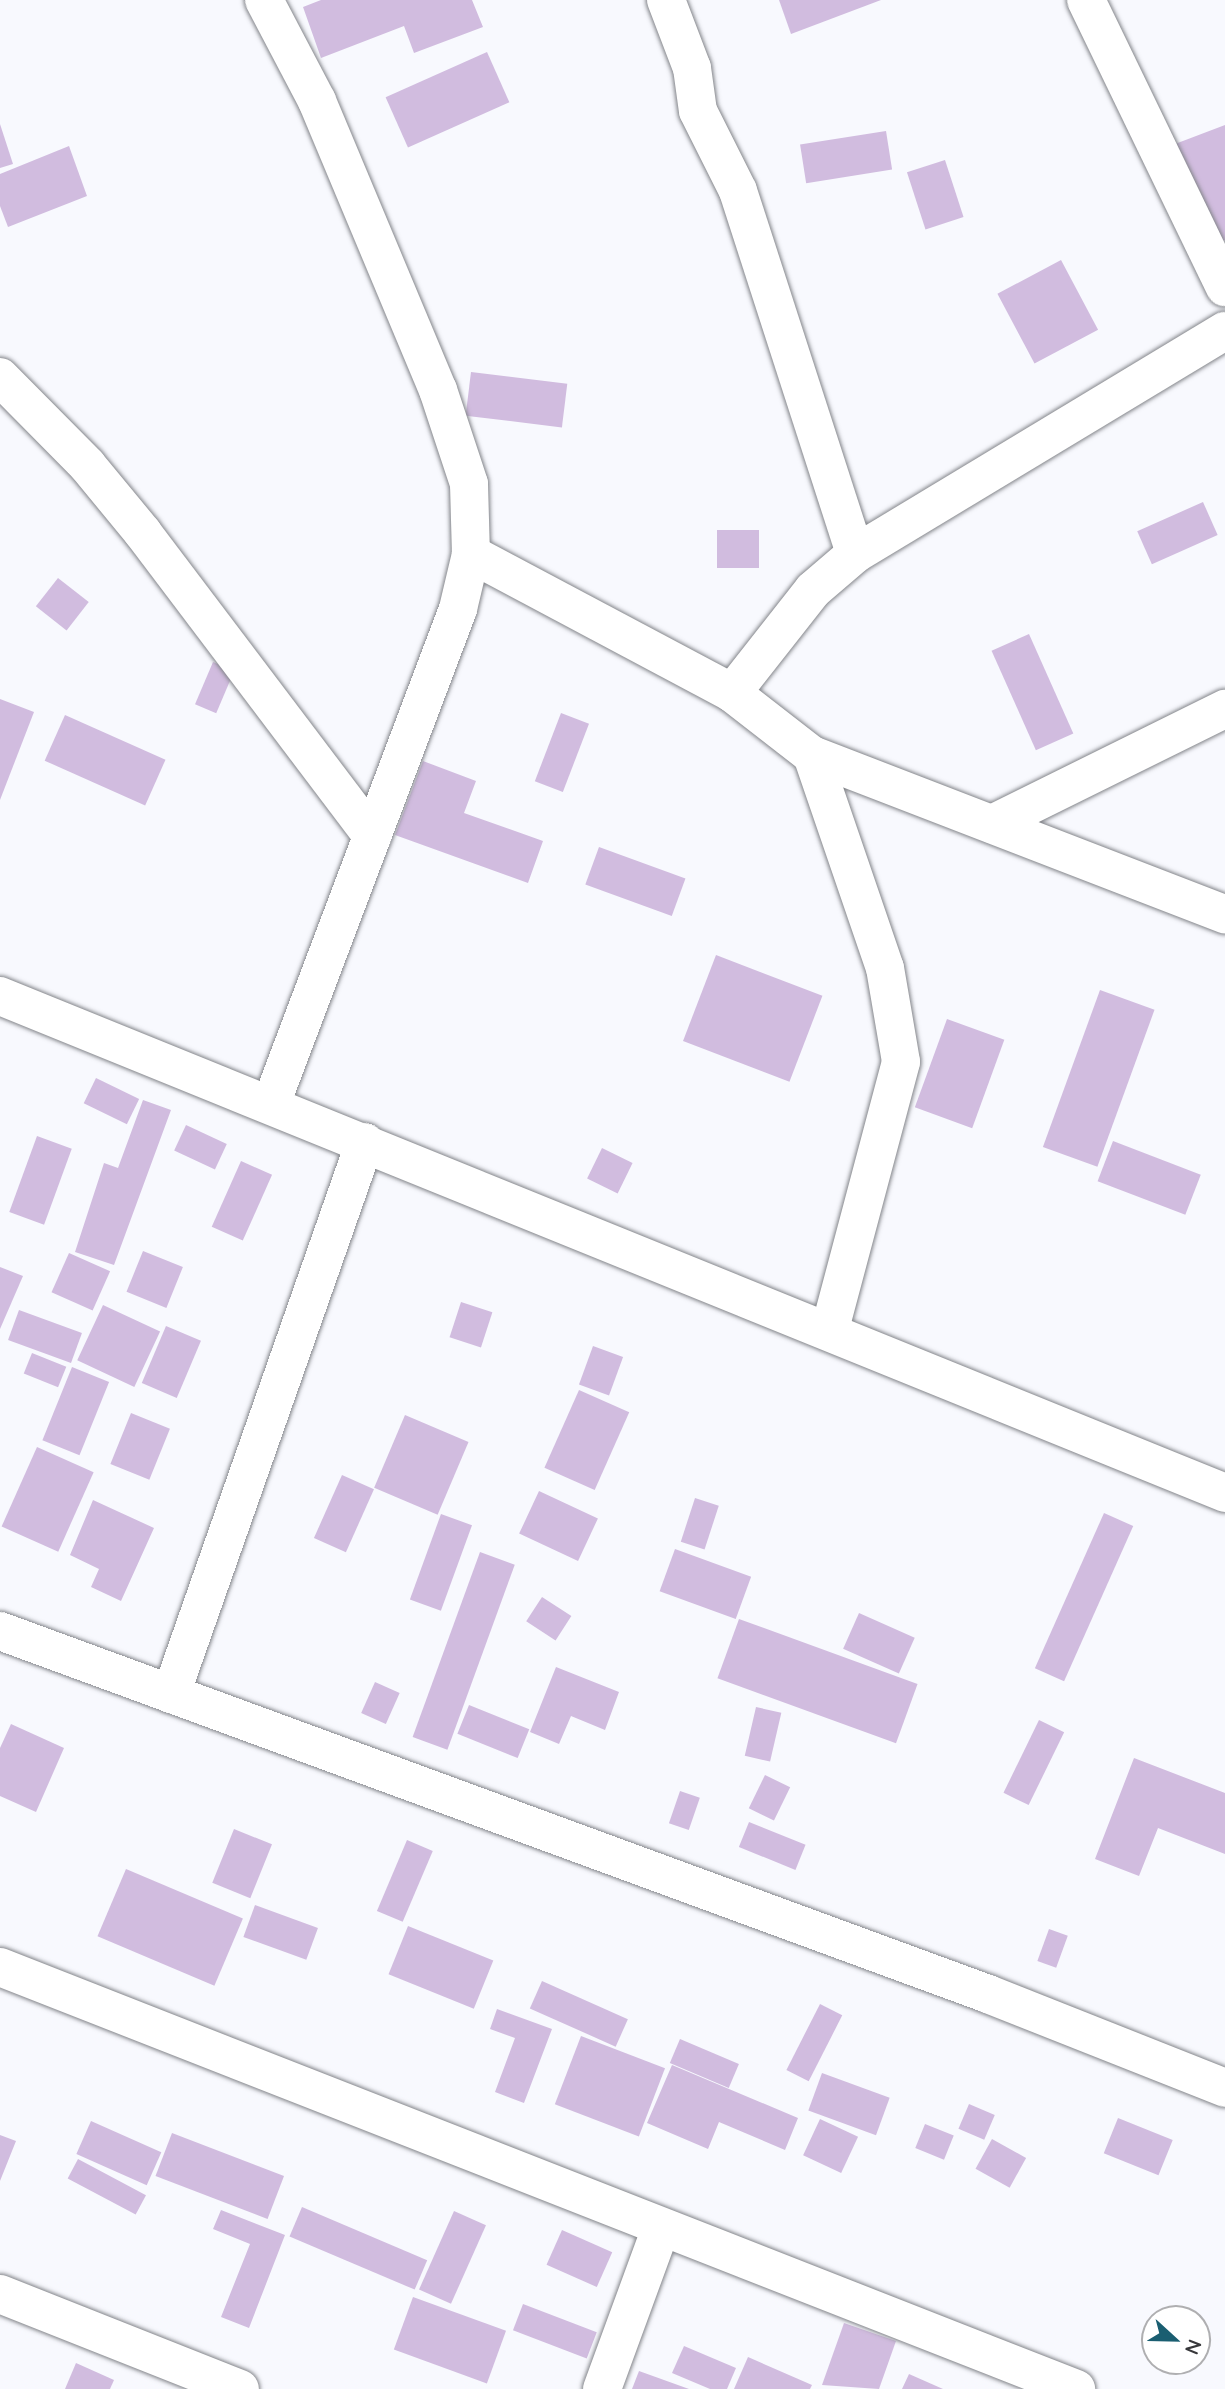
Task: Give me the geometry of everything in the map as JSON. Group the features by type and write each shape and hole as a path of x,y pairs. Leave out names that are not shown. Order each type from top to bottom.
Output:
{"street":[{"path":"264,0 317,101 438,390 469,484 471,554 458,608 271,1104"},
{"path":"666,0 692,68 698,111 738,191 855,554"},
{"path":"1086,0 1225,287"},
{"path":"732,693 813,590 855,554 1225,331"},
{"path":"0,377 87,465 143,533 372,836"},
{"path":"471,554 732,693 812,755 1225,914"},
{"path":"992,824 1225,709"},
{"path":"812,755 885,968 901,1062 829,1332"},
{"path":"0,996 1225,1493"},
{"path":"171,1694 365,1142"},
{"path":"0,1631 988,1994 1225,2088"},
{"path":"0,1966 1076,2389"},
{"path":"602,2389 661,2228"},
{"path":"0,2294 240,2389"}],"building":[{"path":"321,0 472,0 483,27 414,53 404,26 321,58 303,7"},
{"path":"779,0 881,0 791,34"},
{"path":"487,52 509,102 408,147 386,97"},
{"path":"0,124 13,164 0,168"},
{"path":"1225,125 1225,240 1214,244 1175,144"},
{"path":"886,131 892,170 806,183 800,145"},
{"path":"69,146 87,196 8,227 0,206 0,174"},
{"path":"945,160 964,217 925,229 907,172"},
{"path":"1061,260 1098,330 1035,364 997,294"},
{"path":"471,372 567,384 562,427 466,416"},
{"path":"1203,502 1218,535 1152,564 1137,531"},
{"path":"717,530 759,530 759,568 717,568"},
{"path":"58,578 89,602 67,630 36,606"},
{"path":"1029,634 1073,734 1036,750 992,651"},
{"path":"213,662 234,671 216,713 195,704"},
{"path":"0,699 34,712 0,800"},
{"path":"561,713 589,724 563,792 535,781"},
{"path":"65,715 165,760 145,805 45,761"},
{"path":"423,761 476,781 464,813 543,841 528,883 395,835"},
{"path":"599,847 685,878 672,916 585,885"},
{"path":"716,955 822,996 789,1082 683,1041"},
{"path":"1100,990 1155,1010 1097,1167 1043,1147"},
{"path":"947,1019 1004,1040 972,1128 915,1107"},
{"path":"96,1078 139,1099 127,1124 84,1103"},
{"path":"143,1100 171,1110 114,1265 75,1252 104,1163 118,1168"},
{"path":"186,1125 227,1144 215,1169 174,1150"},
{"path":"37,1136 72,1149 44,1225 9,1212"},
{"path":"1113,1141 1201,1175 1185,1215 1098,1181"},
{"path":"602,1148 633,1163 618,1193 587,1179"},
{"path":"241,1161 272,1175 243,1241 212,1227"},
{"path":"143,1251 183,1267 166,1308 127,1292"},
{"path":"69,1253 110,1271 93,1311 52,1292"},
{"path":"0,1267 23,1276 0,1329"},
{"path":"461,1302 492,1312 481,1347 450,1337"},
{"path":"103,1305 160,1332 134,1387 77,1360"},
{"path":"19,1310 82,1333 71,1363 8,1340"},
{"path":"166,1326 201,1341 177,1398 142,1383"},
{"path":"593,1346 623,1357 609,1395 579,1385"},
{"path":"32,1353 66,1367 58,1387 24,1373"},
{"path":"72,1367 109,1382 79,1455 42,1440"},
{"path":"579,1390 629,1412 595,1490 544,1468"},
{"path":"131,1413 170,1429 149,1480 110,1464"},
{"path":"405,1415 469,1442 438,1515 374,1488"},
{"path":"37,1447 94,1472 58,1552 2,1526"},
{"path":"342,1475 374,1489 346,1552 314,1538"},
{"path":"539,1491 598,1518 578,1561 519,1534"},
{"path":"695,1498 719,1506 705,1549 681,1542"},
{"path":"93,1500 154,1528 121,1601 91,1587 99,1569 70,1555"},
{"path":"1104,1513 1133,1526 1064,1681 1035,1668"},
{"path":"441,1514 472,1525 441,1611 410,1600"},
{"path":"675,1549 751,1577 736,1619 660,1591"},
{"path":"480,1552 515,1565 447,1750 413,1737"},
{"path":"542,1597 571,1616 556,1640 526,1621"},
{"path":"859,1613 915,1638 899,1673 843,1649"},
{"path":"739,1619 918,1684 896,1743 717,1678"},
{"path":"556,1667 619,1692 605,1730 571,1716 559,1744 530,1732"},
{"path":"375,1682 400,1693 386,1724 361,1713"},
{"path":"469,1705 529,1729 518,1758 457,1734"},
{"path":"756,1707 781,1713 770,1762 745,1756"},
{"path":"1039,1720 1064,1732 1029,1805 1003,1793"},
{"path":"11,1724 64,1748 36,1812 0,1796 0,1748"},
{"path":"1134,1758 1225,1793 1225,1854 1158,1828 1139,1876 1095,1859"},
{"path":"765,1775 790,1787 774,1821 749,1808"},
{"path":"680,1791 700,1798 689,1830 669,1823"},
{"path":"749,1822 806,1845 795,1870 739,1847"},
{"path":"234,1829 272,1844 250,1898 212,1883"},
{"path":"407,1840 433,1851 403,1922 377,1911"},
{"path":"126,1869 243,1919 214,1986 97,1936"},
{"path":"255,1905 318,1928 306,1960 243,1937"},
{"path":"408,1926 493,1960 474,2009 389,1974"},
{"path":"1049,1929 1068,1936 1056,1968 1037,1961"},
{"path":"542,1981 628,2019 616,2047 530,2008"},
{"path":"820,2004 842,2015 809,2081 786,2070"},
{"path":"497,2009 552,2029 524,2103 495,2092 515,2038 490,2029"},
{"path":"581,2036 665,2068 639,2136 555,2104"},
{"path":"680,2039 739,2064 729,2088 670,2063"},
{"path":"672,2065 798,2118 785,2150 719,2122 708,2149 647,2123"},
{"path":"822,2073 890,2098 876,2135 808,2111"},
{"path":"969,2104 995,2115 984,2140 958,2129"},
{"path":"1118,2118 1173,2140 1158,2175 1104,2153"},
{"path":"820,2119 858,2137 841,2173 803,2155"},
{"path":"91,2121 161,2152 147,2185 76,2154"},
{"path":"925,2124 954,2136 944,2160 915,2148"},
{"path":"172,2133 284,2176 268,2219 156,2176"},
{"path":"0,2135 16,2141 0,2181"},
{"path":"992,2139 1026,2158 1010,2188 976,2169"},
{"path":"78,2159 146,2195 136,2215 68,2178"},
{"path":"302,2207 427,2260 415,2290 289,2236"},
{"path":"221,2210 285,2235 249,2328 221,2317 250,2244 213,2229"},
{"path":"454,2211 486,2225 451,2304 419,2290"},
{"path":"562,2230 612,2252 597,2287 547,2265"},
{"path":"413,2297 506,2331 487,2383 394,2350"},
{"path":"523,2304 597,2332 587,2358 513,2330"},
{"path":"844,2323 896,2341 879,2389 822,2385"},
{"path":"684,2346 736,2368 727,2389 710,2389 672,2373"},
{"path":"748,2357 812,2385 810,2389 734,2389"},
{"path":"76,2363 114,2380 110,2389 65,2389"},
{"path":"639,2371 689,2389 632,2389"},
{"path":"909,2374 943,2389 902,2389"}]}
